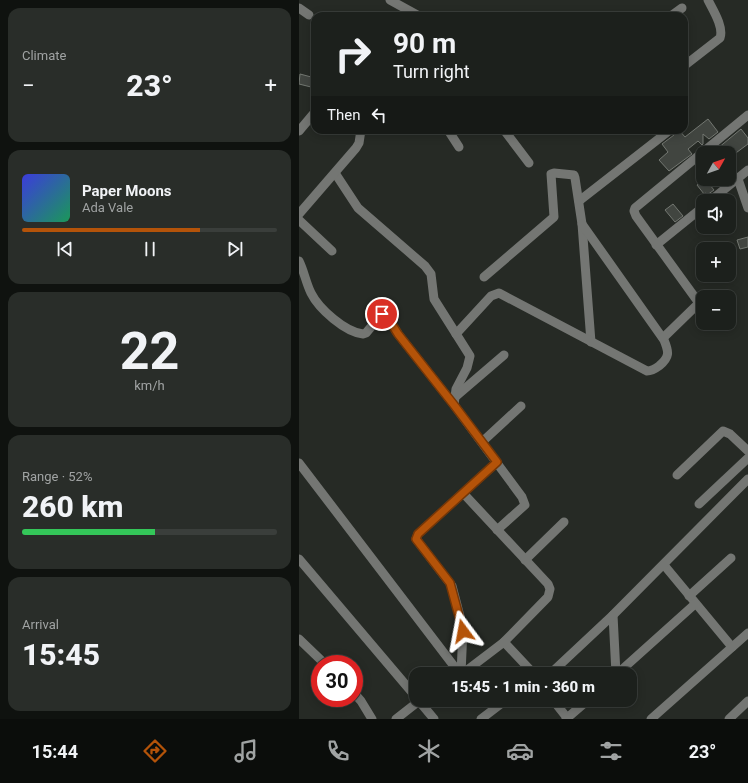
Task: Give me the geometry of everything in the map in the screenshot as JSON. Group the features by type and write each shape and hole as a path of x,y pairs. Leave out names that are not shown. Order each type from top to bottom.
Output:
{"street":[{"path":"391,0 412,12"},
{"path":"688,63 718,40 722,34 708,0"},
{"path":"299,8 309,15"},
{"path":"676,12 682,8"},
{"path":"663,338 699,303 636,216 634,211 635,208 748,115"},
{"path":"299,131 311,117"},
{"path":"299,214 359,143 360,134"},
{"path":"451,134 459,147"},
{"path":"507,134 529,163"},
{"path":"579,201 665,134"},
{"path":"719,194 748,170"},
{"path":"335,173 358,208 429,270 432,278 434,299 469,353 470,360 456,389 455,401"},
{"path":"484,277 554,217 552,173 575,176 582,224 591,342"},
{"path":"738,179 748,208"},
{"path":"656,245 696,213"},
{"path":"299,220 332,251"},
{"path":"456,334 491,296 499,293 647,372 654,370 667,359 668,354 663,338 582,224"},
{"path":"299,261 312,295 333,319 360,334 363,334 366,333 382,314 386,315 398,334 455,401 482,442 522,497 525,505 497,530"},
{"path":"455,401 504,355"},
{"path":"482,442 521,406"},
{"path":"677,475 723,431 730,434 748,451"},
{"path":"699,504 748,458"},
{"path":"461,667 463,628 452,586 416,539 418,534 497,462"},
{"path":"299,463 456,667"},
{"path":"557,667 664,565 748,479"},
{"path":"463,493 548,584 550,593 504,642 470,667"},
{"path":"525,560 564,522"},
{"path":"689,596 731,558"},
{"path":"299,559 409,688"},
{"path":"664,565 695,604 733,647"},
{"path":"625,667 695,604"},
{"path":"613,615 617,667"},
{"path":"651,719 748,633"},
{"path":"299,638 316,655"},
{"path":"504,642 527,667"},
{"path":"735,717 748,702"},
{"path":"363,704 372,719"},
{"path":"396,719 411,707"},
{"path":"425,707 434,719"},
{"path":"481,719 497,707"},
{"path":"559,707 568,719 581,707"}],"building":[{"path":"300,74 311,77 311,87 299,84"},
{"path":"708,119 718,132 709,139 703,134 703,144 702,145 698,141 688,149 692,154 669,171 659,160 668,152 662,144 675,134 682,134 685,137"},
{"path":"741,129 748,138 748,144 736,153 736,146 720,146"},
{"path":"698,186 711,186 714,190 708,194 704,194"},
{"path":"673,204 683,216 675,222 665,210"},
{"path":"748,237 748,247 740,249 737,240"}],"route":[{"path":"382,314 386,315 398,334 497,462 418,534 416,539 452,586 463,631"}]}
